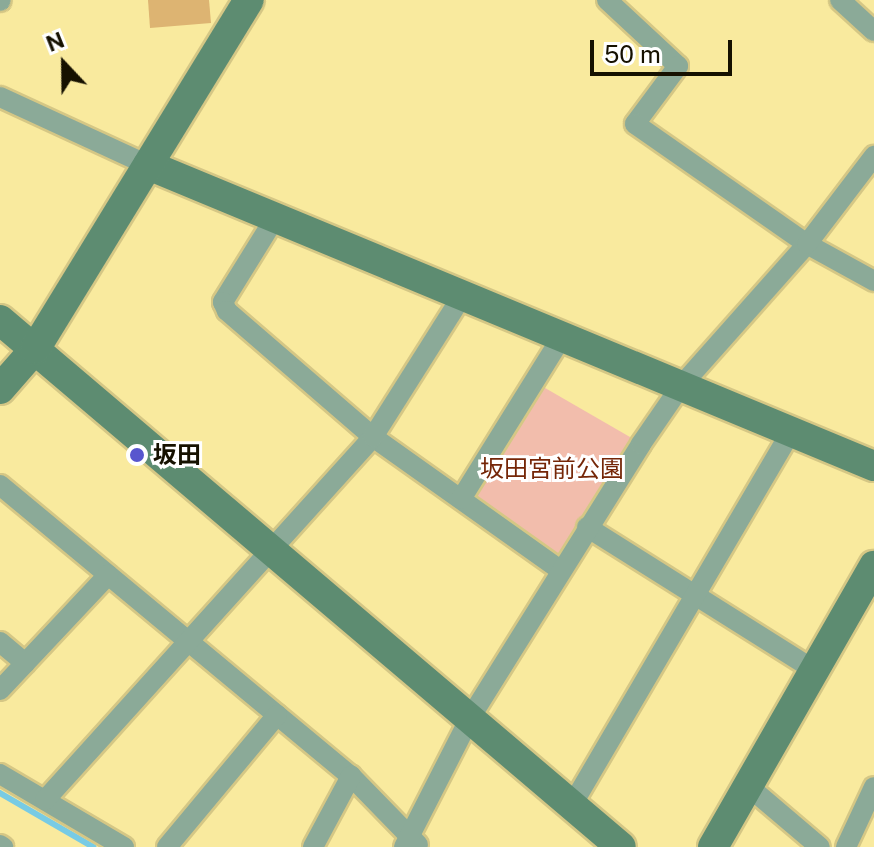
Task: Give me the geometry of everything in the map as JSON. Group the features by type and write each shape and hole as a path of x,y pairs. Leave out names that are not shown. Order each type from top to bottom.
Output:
{"street":[{"path":"0,389 35,349 249,0"},
{"path":"607,0 678,66 635,124 807,244 874,281"},
{"path":"840,0 874,31"},
{"path":"0,97 148,165 874,466"},
{"path":"0,485 351,776 411,844 470,718 587,527 681,386 807,244 874,156"},
{"path":"275,218 223,302 227,311 373,437 560,570"},
{"path":"45,800 373,437 462,296"},
{"path":"0,320 621,847"},
{"path":"461,499 562,337"},
{"path":"572,805 791,431"},
{"path":"587,527 814,670"},
{"path":"713,847 874,566"},
{"path":"0,690 108,575"},
{"path":"0,642 25,663"},
{"path":"167,847 277,715"},
{"path":"0,774 124,847"},
{"path":"313,847 351,776"},
{"path":"748,786 820,847"},
{"path":"846,847 874,787"}],"green space":[{"name":"坂田宮前公園","path":"533,381 641,444 572,563 464,501"}],"building":[{"path":"148,0 209,0 211,23 150,28"}],"waterway":[{"path":"0,793 93,847"}],"place":[{"name":"坂田","path":"137,455"}]}
